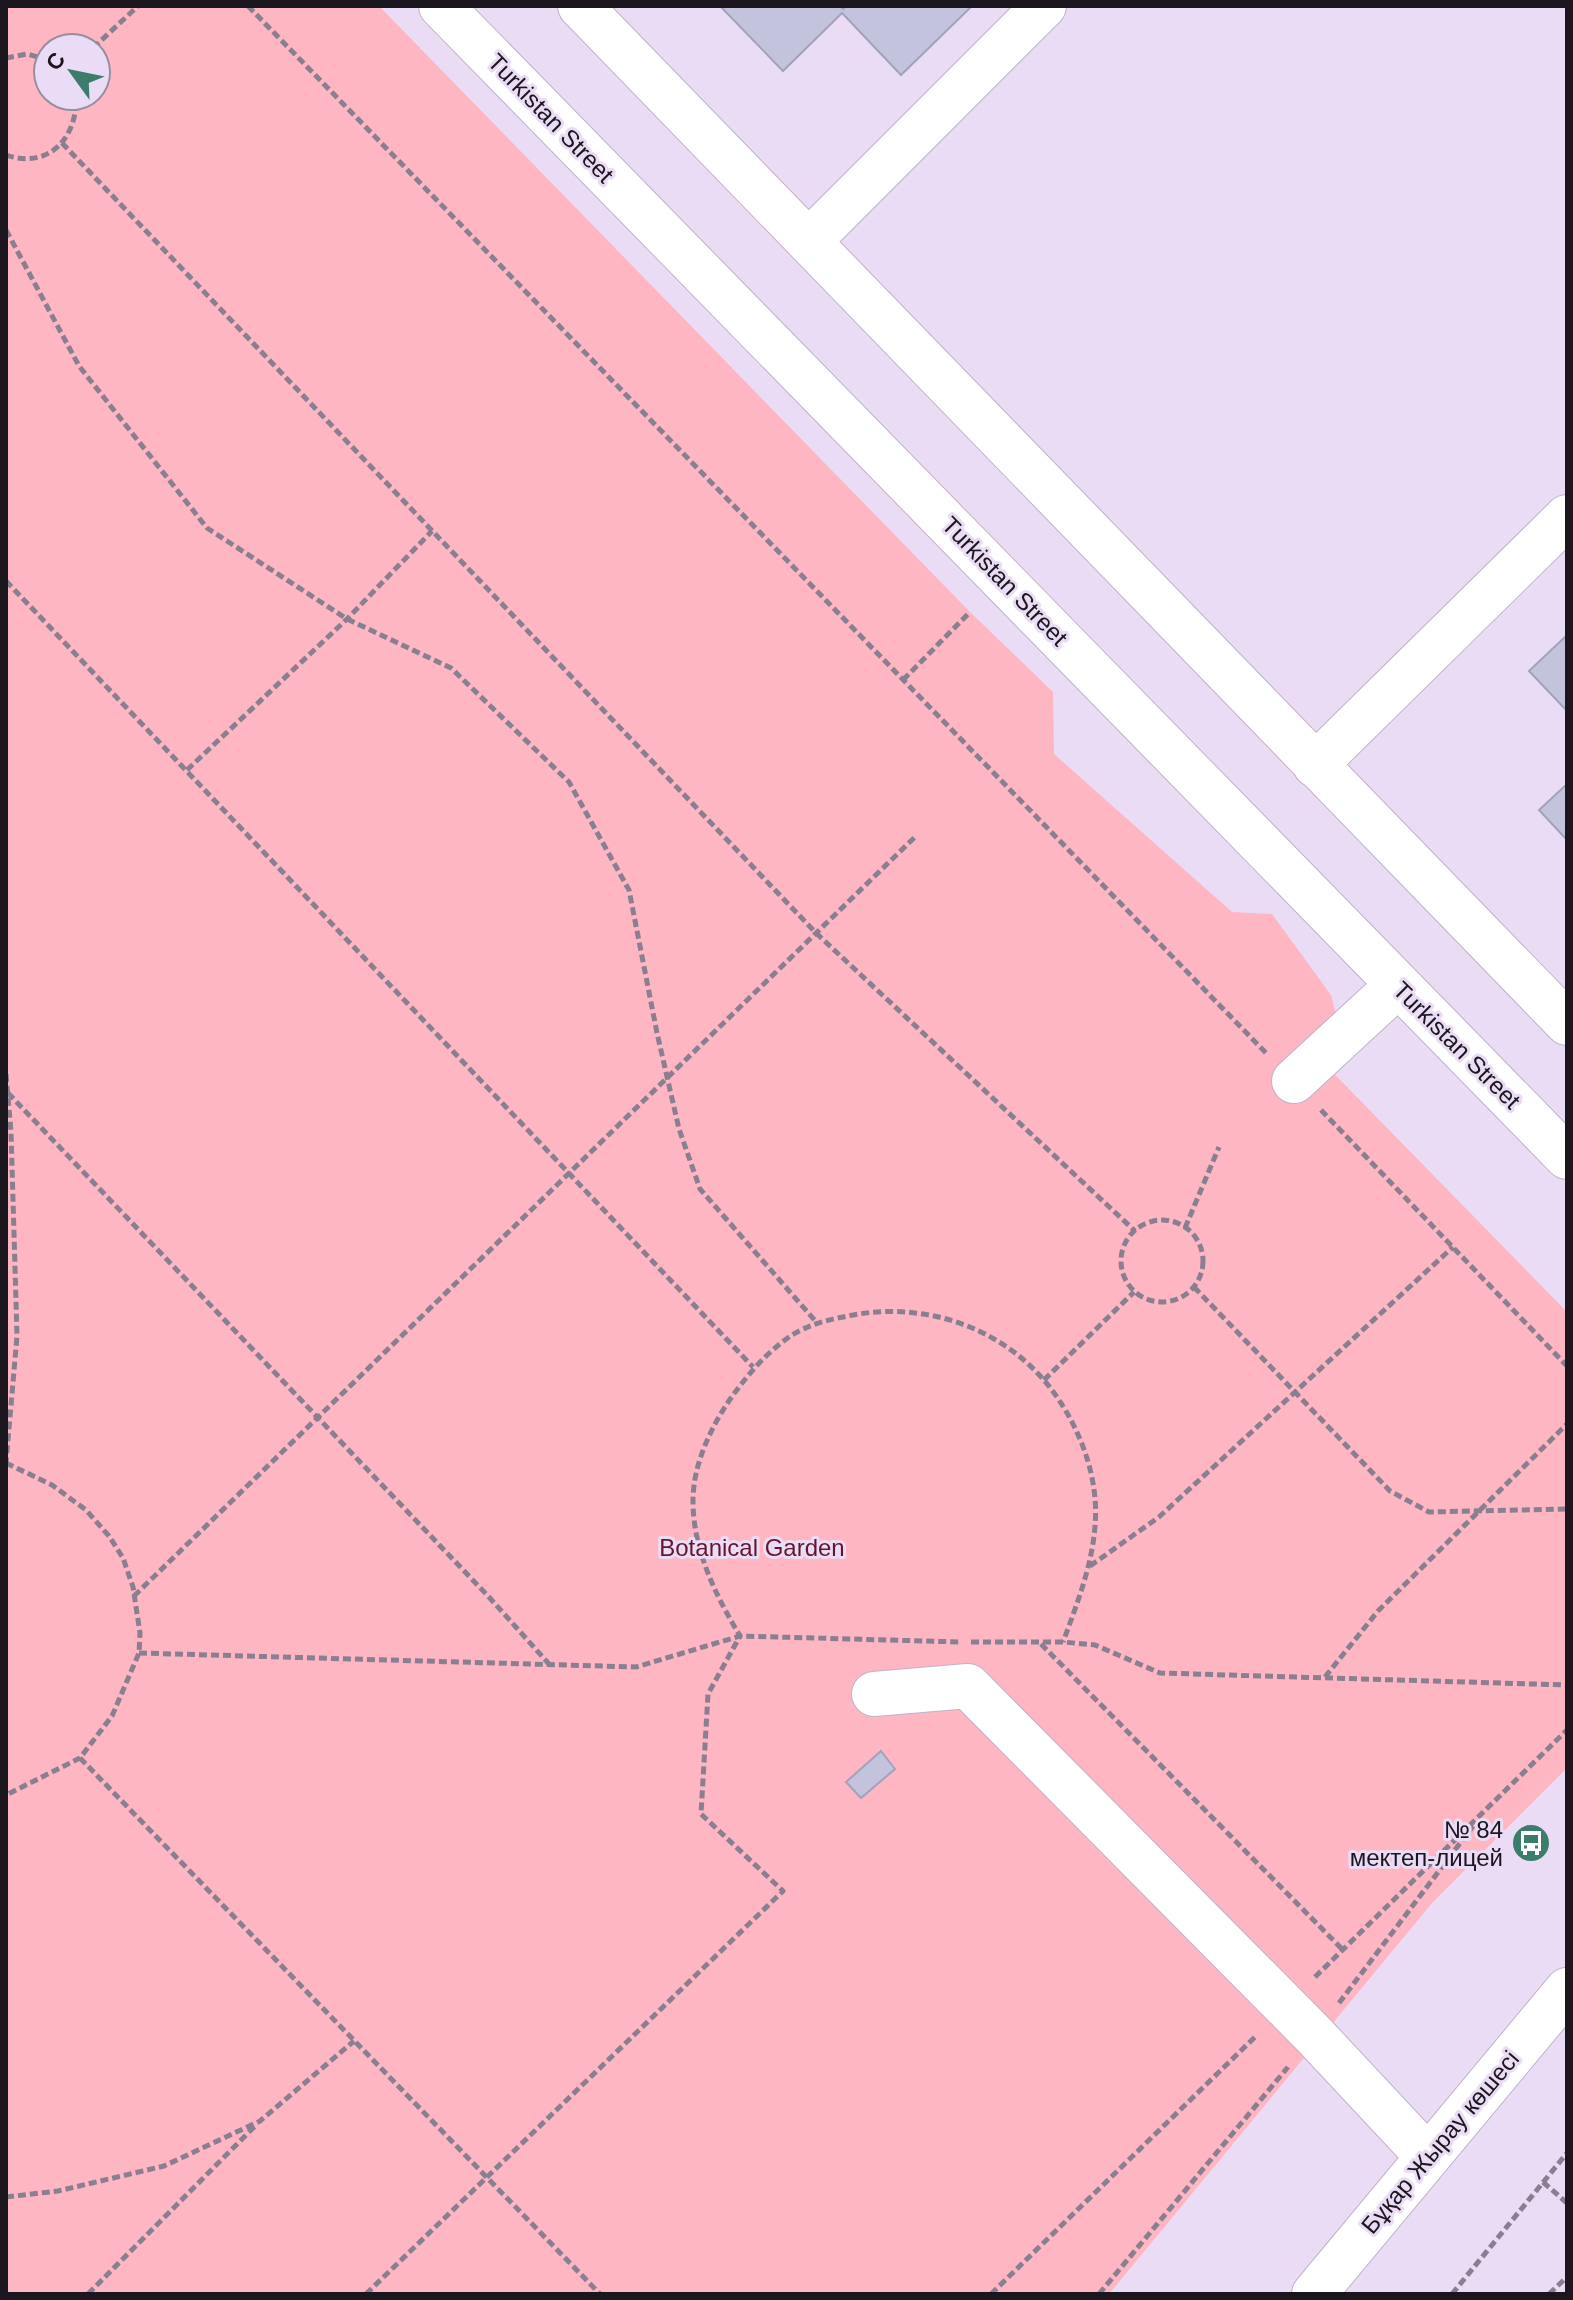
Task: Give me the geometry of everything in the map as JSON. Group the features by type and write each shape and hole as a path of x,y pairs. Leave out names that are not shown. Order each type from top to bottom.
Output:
{"main road":[{"name":"Turkistan Street","path":"441,6 1567,1157"},
{"path":"580,6 1567,1023"},
{"path":"809,241 1044,6"},
{"path":"1315,765 1567,517"},
{"path":"1294,1081 1398,985"},
{"path":"874,1694 968,1686 1314,2035 1428,2157"},
{"name":"Бұқар Жырау көшесі","path":"1314,2294 1567,1990"}],"path":[{"path":"110,32 138,6"},
{"path":"248,6 1294,1081 1567,1366"},
{"path":"6,58 32,55"},
{"path":"6,155 33,158 49,153 62,143 72,129 77,112"},
{"path":"62,143 816,933 1135,1231"},
{"path":"6,230 79,366 207,528 347,619 451,668 569,782 629,890 679,1129 700,1189 818,1324"},
{"path":"187,770 347,619 432,531"},
{"path":"6,581 753,1367"},
{"path":"903,680 970,612"},
{"path":"134,1596 917,835"},
{"path":"6,1074 11,1132 17,1336 6,1463 52,1485 86,1510 109,1536 123,1558 140,1633 139,1653 112,1716 80,1758 6,1795"},
{"path":"8,1093 549,1665"},
{"path":"1185,1228 1219,1147"},
{"path":"1160,1220 1185,1228 1202,1249 1204,1262 1194,1287 1172,1302 1145,1299 1134,1292 1121,1267 1126,1241 1146,1223 1160,1220"},
{"path":"1089,1566 1159,1517 1453,1247"},
{"path":"1194,1287 1390,1491 1429,1512 1567,1509"},
{"path":"1044,1380 1134,1292"},
{"path":"366,2294 783,1891 701,1814 708,1694 740,1636 720,1602 707,1571 698,1539 693,1501 706,1439 753,1367 793,1334 818,1324 861,1312 897,1310 933,1314 967,1325 999,1341 1028,1363 1072,1419 1094,1487 1096,1523 1089,1566 1063,1642"},
{"path":"1324,1678 1378,1611 1567,1424"},
{"path":"1040,1643 1343,1951"},
{"path":"80,1758 600,2294"},
{"path":"88,2294 260,2121 354,2041"},
{"path":"6,2197 58,2191 164,2166 260,2121"},
{"path":"1452,2294 1567,2153"},
{"path":"1543,2182 1567,2203"},
{"path":"1549,2294 1567,2277"}],"green space":[{"name":"Botanical Garden","path":"6,6 379,6 970,612 1053,692 1054,754 1232,912 1272,914 1331,995 1336,1014 1307,1046 1567,1312 1567,1768 1432,1903 1109,2294 6,2294"}],"building":[{"path":"720,6 840,6 843,9 847,6 972,6 901,75 842,13 783,71"},
{"path":"1567,635 1567,711 1529,671"},
{"path":"1567,784 1567,840 1539,810"},
{"path":"881,1751 895,1769 861,1798 846,1782"}],"place":[{"name":"№ 84 мектеп-лицей","path":"1531,1843"}]}
